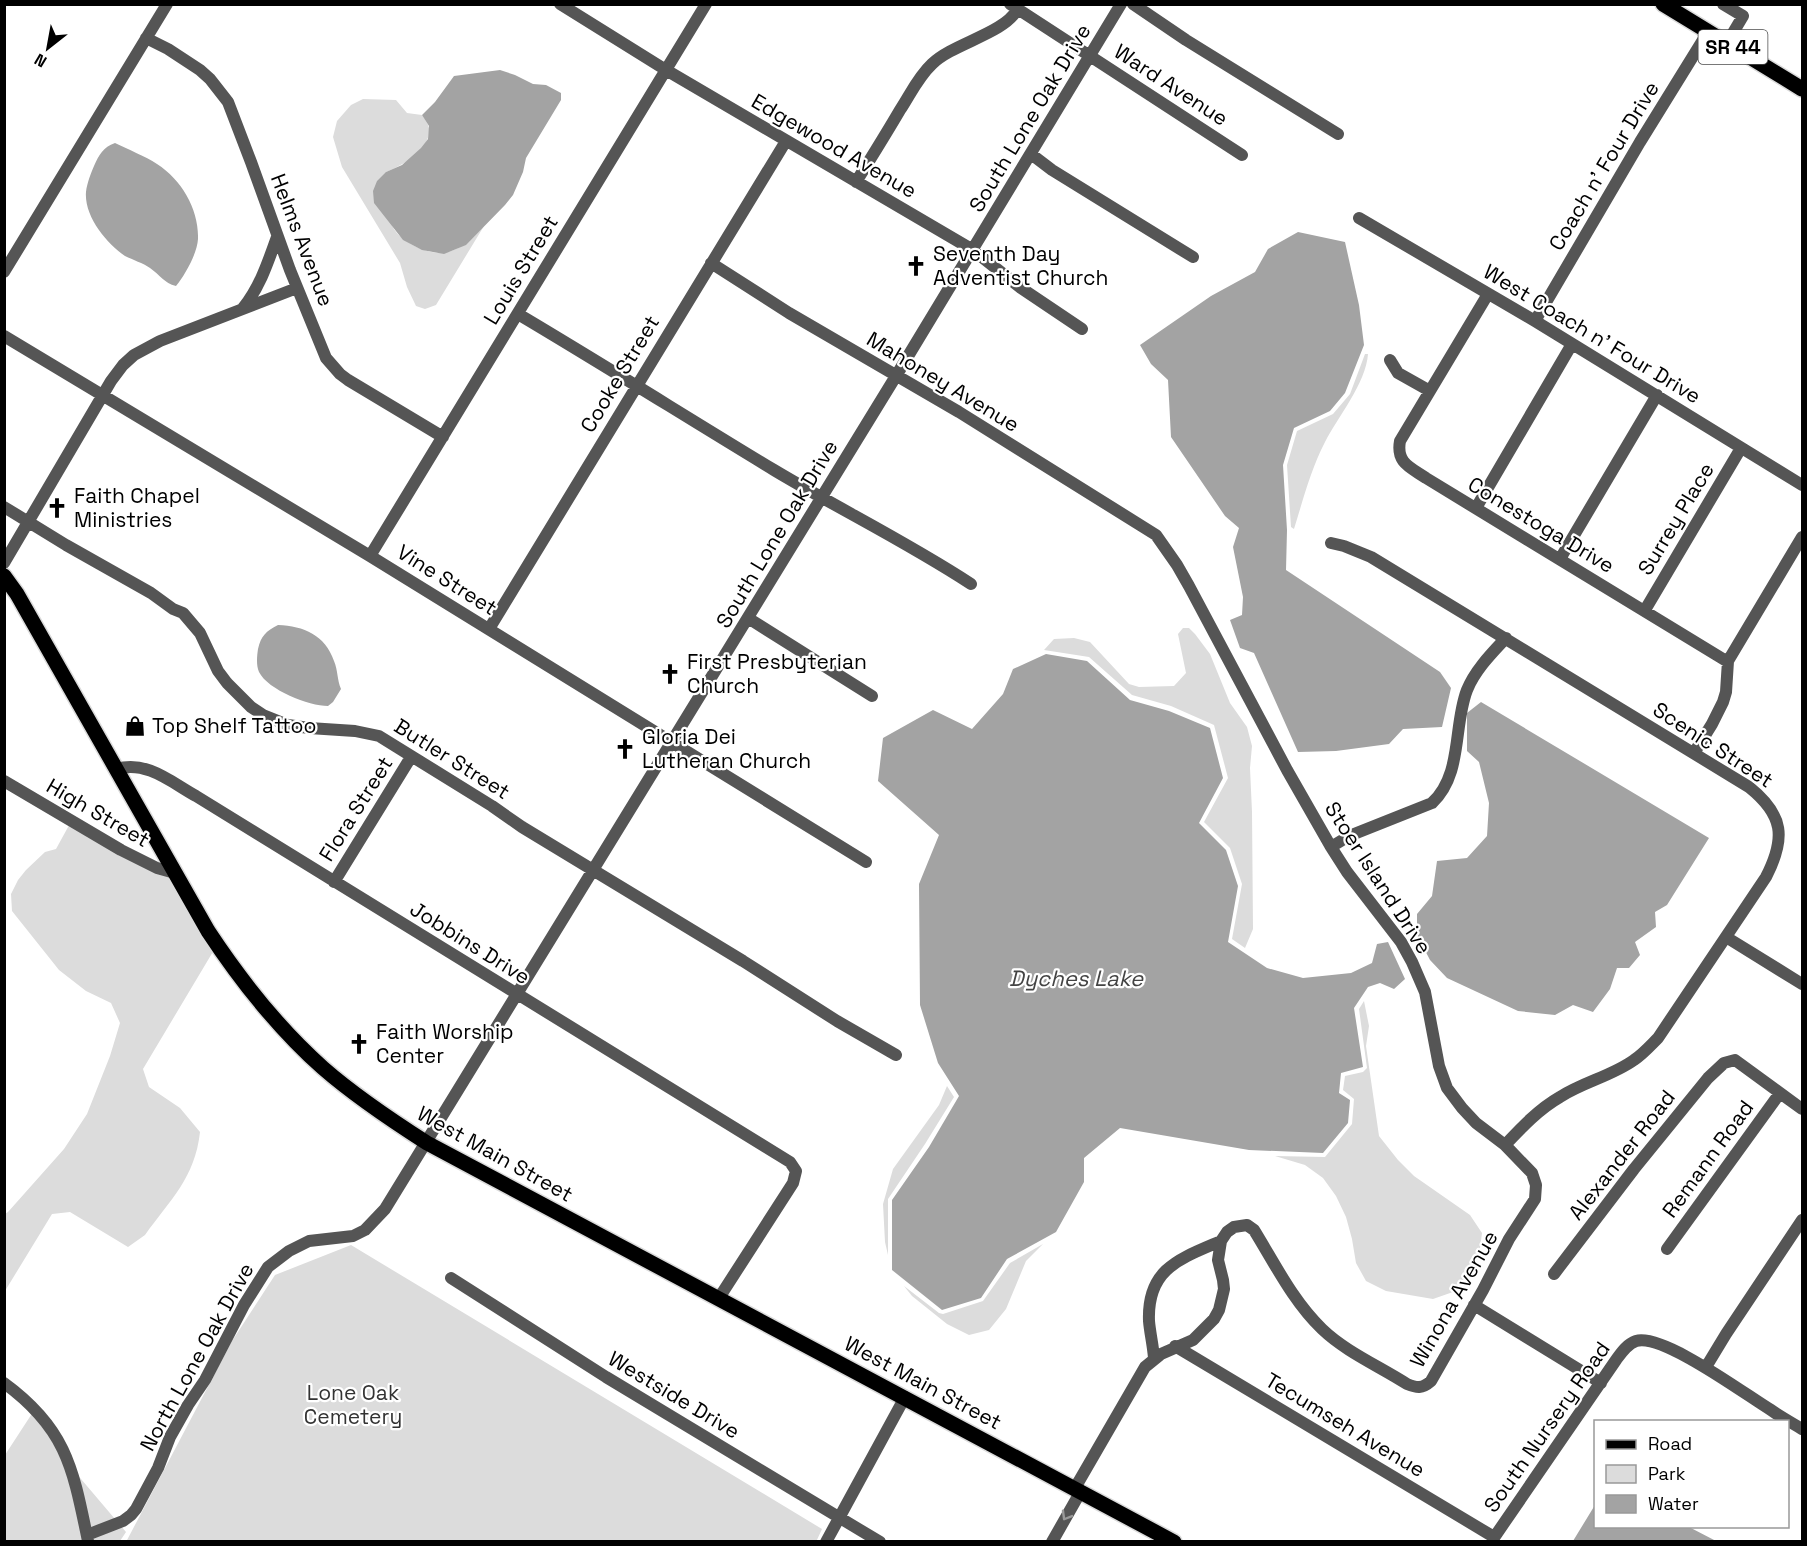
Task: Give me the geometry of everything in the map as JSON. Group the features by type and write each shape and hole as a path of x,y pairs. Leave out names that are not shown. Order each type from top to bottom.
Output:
{"main road":[{"name":"SR 44","path":"1672,7 1708,32 1803,89"},
{"name":"West Main Street","path":"4,576 22,603 223,954 242,982 282,1028 322,1067 375,1110 427,1143 1174,1542"}],"street":[{"path":"4,272 167,4"},
{"name":"Edgewood Avenue","path":"560,4 666,70 973,250 1021,288 1082,329"},
{"name":"Louis Street","path":"370,556 706,4"},
{"name":"South Lone Oak Drive","path":"427,1143 1121,4"},
{"path":"1133,4 1186,40 1338,134"},
{"path":"1723,4 1743,16 1727,43"},
{"path":"856,182 917,83 930,66 939,58 1009,21 1014,7"},
{"name":"Ward Avenue","path":"1014,7 1242,154"},
{"name":"Coach n' Four Drive","path":"1535,321 1640,142 1708,32"},
{"name":"Helms Avenue","path":"146,38 200,70 228,102 277,237 327,358 340,374 443,437"},
{"name":"Cooke Street","path":"489,629 786,141"},
{"path":"1031,154 1052,170 1193,256"},
{"name":"West Coach n' Four Drive","path":"1359,218 1535,321 1803,485"},
{"path":"243,309 253,296 277,237"},
{"name":"Mahoney Avenue","path":"711,263 789,313 968,418 1156,535"},
{"path":"4,563 102,394 123,365 145,348 297,288"},
{"name":"Conestoga Drive","path":"1488,294 1400,441 1398,450 1400,456 1406,465 1728,662"},
{"path":"518,314 775,470 941,564 971,584"},
{"name":"Vine Street","path":"4,336 370,556 866,862"},
{"path":"1476,508 1572,344"},
{"path":"1390,360 1398,373 1430,391"},
{"path":"1560,559 1657,395"},
{"name":"Surrey Place","path":"1645,610 1741,448"},
{"name":"Butler Street","path":"4,507 183,613 200,633 226,683 263,715 288,725 370,733 379,736 837,1021 896,1055"},
{"name":"Stoer Island Drive","path":"1156,535 1189,586 1287,770 1331,847 1347,872 1401,942 1412,962 1425,992 1439,1066 1447,1088 1476,1123 1505,1145"},
{"path":"1694,753 1724,702 1728,662 1803,537"},
{"name":"Scenic Street","path":"1331,543 1371,557 1694,753 1754,791 1768,803 1777,821 1779,846 1766,877 1658,1038 1647,1050 1623,1067 1575,1088 1546,1106 1505,1145"},
{"path":"748,618 872,696"},
{"path":"1331,847 1349,836 1432,802 1440,795 1451,775 1458,728 1468,687 1481,667 1506,638"},
{"name":"Flora Street","path":"334,882 411,757"},
{"name":"Jobbins Drive","path":"117,769 124,766 148,769 790,1162 796,1171 793,1183 719,1298"},
{"name":"High Street","path":"4,781 121,850 157,868 175,873"},
{"path":"1726,937 1803,984"},
{"name":"Alexander Road","path":"1554,1274 1707,1078 1724,1063 1735,1060 1780,1094"},
{"path":"1780,1094 1803,1109"},
{"name":"Remann Road","path":"1667,1249 1780,1094"},
{"name":"North Lone Oak Drive","path":"88,1538 123,1521 136,1509 158,1468 170,1437 205,1380 244,1305 268,1267 289,1251 309,1241 354,1236 365,1230 385,1209 427,1143"},
{"name":"Winona Avenue","path":"1221,1241 1234,1227 1247,1225 1251,1227 1298,1301 1323,1330 1339,1343 1407,1384 1421,1388 1431,1381 1509,1239 1535,1199 1537,1192 1535,1178 1505,1145"},
{"path":"1788,1420 1706,1367 1803,1220"},
{"path":"1052,1542 1145,1367 1154,1358 1200,1334 1219,1310 1224,1289 1218,1260 1221,1241"},
{"path":"1154,1358 1149,1309 1155,1284 1166,1269 1221,1241"},
{"name":"Westside Drive","path":"451,1278 606,1377 880,1542"},
{"path":"1474,1305 1601,1383"},
{"name":"South Nursery Road","path":"1493,1539 1623,1351 1636,1341 1641,1341 1667,1348 1706,1367"},
{"name":"Tecumseh Avenue","path":"1175,1346 1493,1539"},
{"path":"4,1383 42,1415 61,1444 68,1459 88,1538"},
{"path":"826,1542 905,1397"},
{"path":"1789,1421 1803,1429"}],"green space":[{"path":"363,99 396,100 407,113 422,115 429,126 426,143 421,150 408,161 386,172 390,219 399,235 423,249 442,253 467,242 484,226 436,305 425,309 416,306 407,287 400,263 342,167 333,137 337,121 351,105"},
{"path":"1365,354 1368,354 1362,376 1351,400 1320,452 1294,529 1291,527 1287,465 1297,431 1333,414 1350,394"},
{"path":"1183,628 1189,628 1210,654 1230,703 1247,727 1252,746 1250,768 1253,929 1245,948 1232,939 1242,884 1230,848 1204,822 1228,778 1214,725 1171,706 1132,695 1089,657 1044,650 1054,639 1074,638 1090,642 1129,684 1139,687 1174,686 1186,673 1178,634"},
{"path":"73,818 167,870 214,950 143,1069 149,1087 180,1108 200,1132 193,1163 187,1176 145,1235 128,1247 70,1212 52,1214 5,1291 5,1214 64,1149 87,1114 110,1056 120,1023 111,1003 86,991 59,970 12,911 11,894 18,880 45,852 56,849"},
{"path":"1364,1001 1369,1026 1366,1046 1379,1136 1414,1176 1470,1215 1482,1233 1479,1256 1469,1276 1453,1292 1433,1299 1386,1291 1366,1281 1356,1263 1346,1217 1336,1196 1323,1178 1305,1165 1275,1156 1325,1157 1352,1124 1354,1099 1343,1090 1345,1076 1363,1072 1367,1068 1359,1009"},
{"path":"947,1086 954,1097 888,1199 888,1255 883,1204 893,1169 939,1105"},
{"path":"1043,1244 1026,1261 1006,1309 989,1330 969,1335 947,1324 912,1296 904,1286 943,1314 983,1301 1010,1263"},
{"name":"Lone Oak Cemetery","path":"351,1245 822,1529 816,1542 126,1542 232,1341 275,1275"},
{"path":"33,1412 70,1466 126,1532 120,1541 5,1542 5,1455"}],"water":[{"path":"500,70 533,84 546,85 561,93 561,100 526,158 523,172 513,195 505,205 466,245 444,254 422,250 403,240 374,203 373,191 377,181 386,172 402,165 428,139 429,126 422,115 435,102 454,76"},
{"path":"115,143 147,158 166,171 181,187 192,207 198,228 197,245 190,264 176,286 165,281 147,266 118,251 92,219 86,201 88,182 102,152"},
{"path":"1298,232 1345,242 1359,305 1364,345 1345,393 1330,411 1294,428 1283,465 1287,530 1286,570 1440,672 1451,688 1442,727 1403,729 1389,744 1336,751 1298,752 1254,653 1240,648 1230,620 1242,615 1243,597 1233,547 1239,528 1225,516 1171,437 1168,380 1151,364 1140,345 1211,296 1255,272 1268,249"},
{"path":"278,625 305,630 319,638 330,652 341,689 328,706 290,696 271,685 259,672 257,658 262,637"},
{"name":"Dyches Lake","path":"1046,654 1087,661 1130,700 1169,711 1210,728 1223,778 1199,823 1226,850 1238,886 1228,942 1267,968 1303,978 1351,973 1372,963 1377,944 1388,942 1405,979 1394,989 1380,983 1368,987 1354,1008 1363,1067 1341,1073 1339,1093 1350,1100 1348,1123 1323,1153 1249,1150 1120,1128 1084,1158 1084,1182 1056,1232 1007,1259 981,1298 942,1310 892,1270 892,1200 929,1147 959,1096 938,1063 920,1005 919,884 939,835 878,781 883,738 933,710 972,729 1003,694 1013,669"},
{"path":"1481,702 1709,838 1667,905 1655,912 1656,927 1635,942 1640,955 1629,968 1617,968 1610,989 1593,1012 1573,1005 1555,1015 1518,1011 1447,978 1430,960 1417,935 1417,914 1432,896 1437,861 1467,858 1487,836 1489,803 1479,762 1467,751 1467,713"},
{"path":"1594,1507 1594,1528 1691,1528 1716,1541 1573,1541"}],"place":[{"name":"Seventh Day Adventist Church","path":"916,266"},
{"name":"Faith Chapel Ministries","path":"57,508"},
{"name":"First Presbyterian Church","path":"670,674"},
{"name":"Top Shelf Tattoo","path":"135,726"},
{"name":"Gloria Dei Lutheran Church","path":"625,749"},
{"name":"Faith Worship Center","path":"359,1044"}]}
